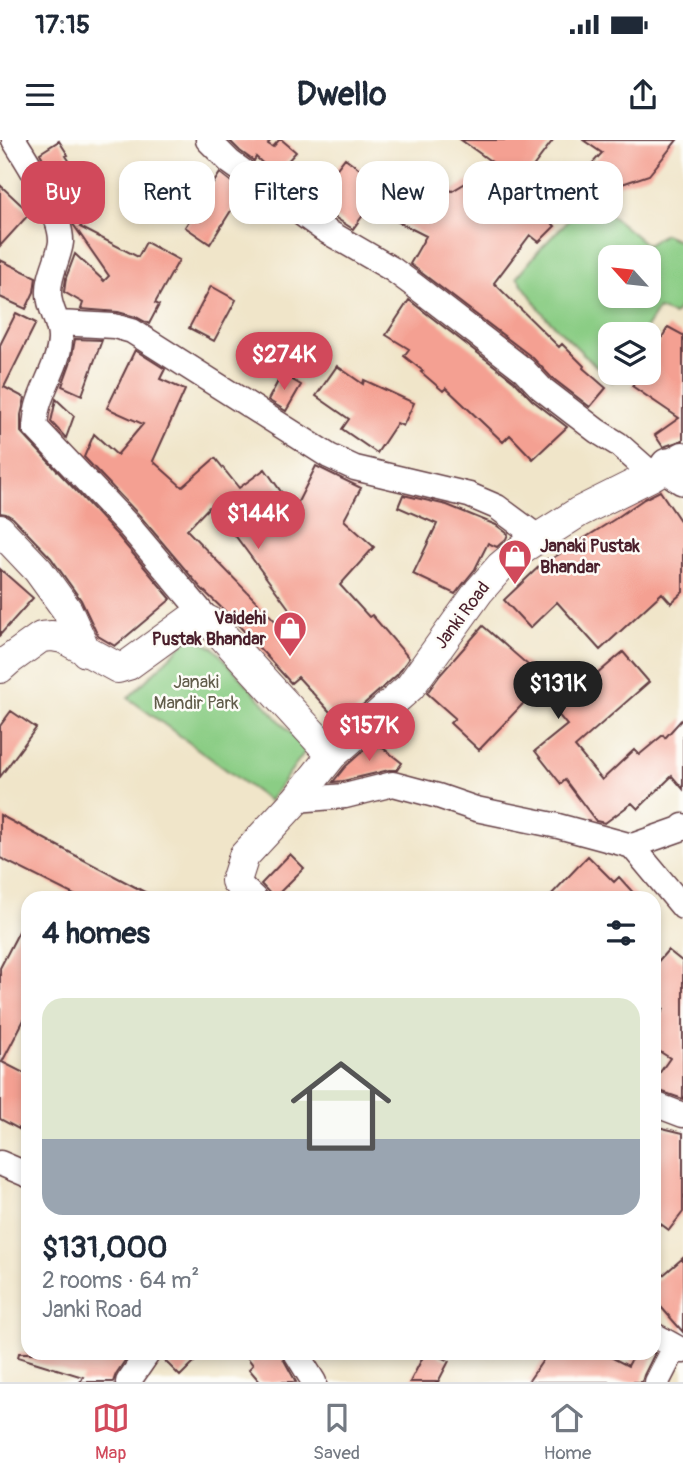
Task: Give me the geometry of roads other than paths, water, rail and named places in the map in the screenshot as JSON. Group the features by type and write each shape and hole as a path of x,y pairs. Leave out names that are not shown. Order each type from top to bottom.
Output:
{"street":[{"path":"14,140 42,186 59,227 61,243 48,285 49,299 59,323 61,340 37,407 36,427 129,526 209,621 332,755"},
{"path":"208,140 230,162 323,229 392,269 415,286 524,370 541,388 597,431 618,444 672,469"},
{"path":"59,323 114,326 131,331 329,456 355,468 469,495 497,507 539,538"},
{"name":"Janki Road","path":"245,889 244,856 296,800 332,755 410,687 479,590 501,566 524,547 579,512 672,469"},
{"path":"0,530 38,570 67,610 86,652"},
{"path":"0,668 41,638 52,636 63,638 118,668 128,665 190,620 199,618 209,621"},
{"path":"296,800 345,796 393,784 476,809 558,826 632,846 683,827"},
{"path":"632,846 683,907"},
{"path":"661,1107 683,1115"},
{"path":"0,1163 21,1172"},
{"path":"657,1382 671,1344"},
{"path":"128,1382 143,1360"},
{"path":"300,1360 314,1382"}],"place":[{"name":"Janaki Pustak Bhandar","path":"515,586"},
{"name":"Vaidehi Pustak Bhandar","path":"290,658"}],"park label":[{"name":"Janaki Mandir Park","path":"196,692"}]}
